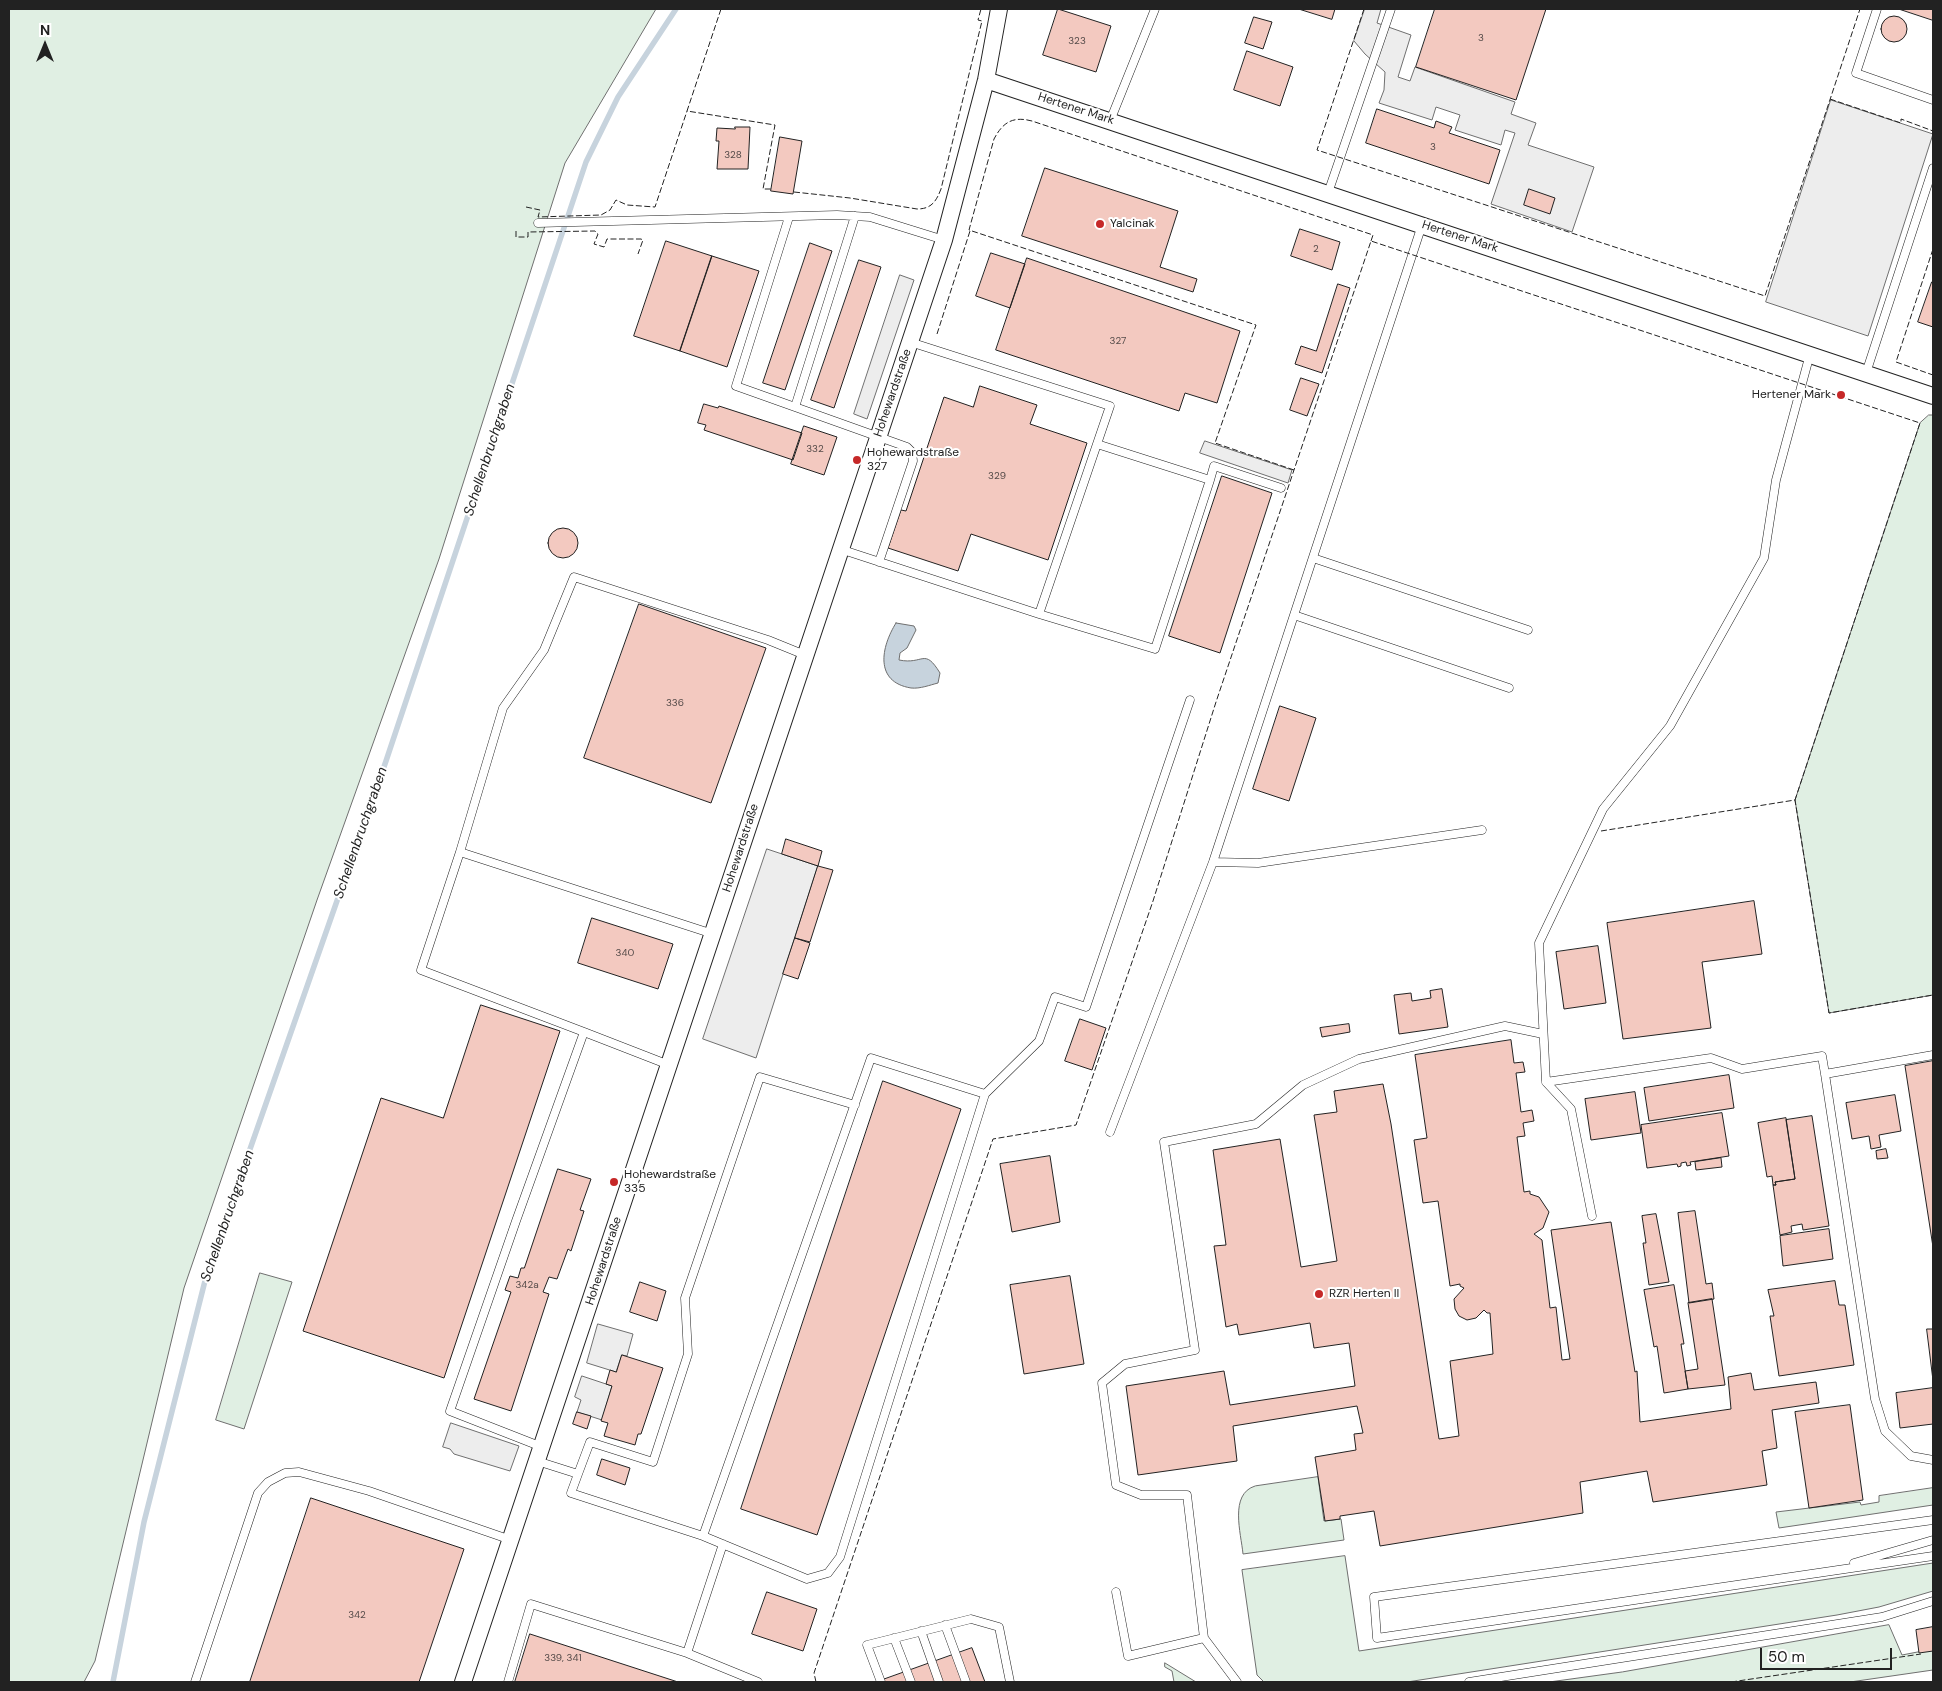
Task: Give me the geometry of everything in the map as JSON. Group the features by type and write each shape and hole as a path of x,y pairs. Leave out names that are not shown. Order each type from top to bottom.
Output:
{"street":[{"name":"Hohewardstraße","path":"463,1682 944,240 986,80 999,9"},
{"name":"Hertener Mark","path":"986,80 1933,396"}],"lane":[{"path":"1110,121 1155,9"},
{"path":"1328,193 1391,9"},
{"path":"1877,9 1856,73 1933,100"},
{"path":"1866,373 1933,168"},
{"path":"538,223 837,215 870,217 944,240"},
{"path":"795,407 855,216"},
{"path":"789,217 736,386 907,447 912,452 913,461 879,562"},
{"path":"1110,1132 1213,862 1422,225"},
{"path":"910,342 1110,406 1038,614"},
{"path":"1592,1216 1571,1109 1546,1082 1539,943 1603,809 1670,726 1764,558 1776,480 1810,354"},
{"path":"1096,444 1210,480"},
{"path":"840,550 1038,614 1155,649 1214,466 1281,488"},
{"path":"1313,558 1528,630"},
{"path":"670,1065 421,970 460,852 503,708 544,650 574,577 768,640 805,655"},
{"path":"1294,615 1509,688"},
{"path":"855,1104 760,1077 685,1298 688,1354 653,1462 590,1442 572,1494 703,1536 807,1579 828,1573 840,1557 986,1094 1039,1041 1055,997 1086,1007 1190,700"},
{"path":"1213,862 1258,863 1482,830"},
{"path":"460,852 713,934"},
{"path":"1237,1682 1204,1638 1187,1495 1141,1495 1116,1485 1102,1383 1125,1364 1195,1350 1164,1142 1256,1124 1303,1085 1359,1059 1505,1026 1544,1034"},
{"path":"578,1474 450,1411 584,1032"},
{"path":"1825,1074 1933,1055"},
{"path":"1546,1082 1711,1058 1742,1069 1822,1056 1875,1399 1885,1431 1911,1456 1933,1460"},
{"path":"703,1536 871,1058 986,1094"},
{"path":"195,1682 258,1493 268,1482 285,1473 299,1472 369,1491 511,1540"},
{"path":"1933,1520 1374,1597 1378,1638 1933,1556"},
{"path":"1816,1573 1933,1540"},
{"path":"687,1653 723,1544"},
{"path":"1116,1592 1128,1656 1204,1638"},
{"path":"1470,1682 1882,1617 1933,1601"},
{"path":"508,1682 531,1604 687,1653 758,1682"},
{"path":"881,1682 867,1645 971,1619 999,1627 1010,1682"},
{"path":"945,1625 966,1682"},
{"path":"921,1632 939,1682"},
{"path":"894,1638 911,1682"}],"green space":[{"path":"9,9 656,9 565,163 439,559 317,900 184,1288 95,1661 84,1682 9,1682"},
{"path":"1929,415 1933,415 1933,995 1829,1013 1795,800 1920,423"},
{"path":"260,1273 292,1282 244,1429 216,1420"},
{"path":"1318,1477 1324,1521 1341,1519 1344,1540 1243,1554 1238,1515 1239,1505 1247,1490 1255,1486"},
{"path":"1933,1488 1933,1505 1779,1528 1776,1512 1860,1502 1861,1505 1879,1502 1879,1496"},
{"path":"1345,1556 1359,1651 1933,1563 1933,1591 1879,1607 1837,1615 1407,1682 1264,1682 1257,1675 1242,1570"},
{"path":"1889,1625 1902,1655 1933,1649 1933,1670 1850,1682 1549,1682 1622,1672"},
{"path":"1165,1663 1196,1682 1174,1682 1172,1671 1165,1667"}],"shaded area":[{"path":"1365,9 1381,9 1377,23 1411,35 1398,77 1410,81 1415,67 1515,102 1511,114 1536,123 1528,145 1594,167 1572,232 1491,204 1515,133 1505,130 1501,145 1455,130 1460,115 1436,107 1432,120 1379,103 1384,90 1385,72 1354,41"},
{"path":"1831,100 1933,134 1868,336 1766,302"},
{"path":"900,275 914,280 867,419 854,414"},
{"path":"1205,441 1292,470 1288,483 1200,453"},
{"path":"896,623 914,626 916,630 907,648 900,653 899,660 927,659 935,665 940,673 938,683 911,688 891,679 886,671 884,653"},
{"path":"767,849 818,866 756,1058 703,1039"},
{"path":"598,1324 633,1334 627,1356 622,1355 616,1372 587,1363"},
{"path":"582,1376 612,1386 602,1420 577,1412 581,1400 575,1397"},
{"path":"451,1423 519,1446 510,1471 454,1454 450,1449 443,1447"}],"building":[{"path":"1058,9 1111,26 1096,72 1043,55"},
{"path":"1299,9 1335,9 1332,19"},
{"path":"1435,9 1546,9 1516,100 1416,67"},
{"path":"1899,9 1933,9 1933,20"},
{"path":"1894,16 1904,19 1907,29 1904,39 1894,42 1884,39 1881,29 1884,19"},
{"path":"1254,17 1272,22 1263,49 1245,43"},
{"path":"1247,51 1293,67 1280,106 1234,90"},
{"path":"1377,109 1434,128 1436,121 1452,127 1449,133 1500,150 1489,184 1366,143"},
{"path":"735,127 750,127 748,169 717,169 719,141 716,141 717,128 735,129"},
{"path":"780,137 802,141 793,194 771,191"},
{"name":"Yalcinak","path":"1045,168 1178,211 1160,267 1197,279 1193,292 1022,236"},
{"path":"1529,189 1555,198 1550,214 1524,205"},
{"path":"1300,229 1340,242 1332,270 1291,256"},
{"path":"666,241 712,256 680,351 634,336"},
{"path":"810,243 832,251 785,390 763,383"},
{"path":"991,253 1025,264 1010,308 976,296"},
{"path":"712,256 759,271 727,367 680,351"},
{"path":"1027,258 1240,331 1217,403 1185,393 1179,411 996,350"},
{"path":"859,260 881,267 834,408 811,400"},
{"path":"1933,282 1933,327 1918,322"},
{"path":"1338,284 1350,288 1322,373 1295,364 1301,346 1316,351"},
{"path":"1301,378 1319,384 1307,416 1290,410"},
{"path":"980,386 1037,405 1030,424 1087,443 1048,560 971,534 958,571 888,548 901,510 906,511 944,397 973,407"},
{"path":"704,404 718,408 719,406 802,433 793,460 704,430 706,425 698,423"},
{"path":"804,426 837,437 824,475 791,464"},
{"path":"1222,476 1272,493 1220,653 1169,636"},
{"path":"563,528 574,532 578,543 574,554 563,558 552,554 548,543 552,532"},
{"path":"639,604 766,648 711,803 584,758"},
{"path":"1280,706 1316,718 1289,801 1253,789"},
{"path":"786,839 822,851 818,866 782,854"},
{"path":"818,866 833,870 810,942 795,938"},
{"path":"1754,901 1762,954 1702,962 1711,1028 1623,1039 1607,923"},
{"path":"592,918 673,944 658,989 578,963"},
{"path":"795,938 810,943 798,979 783,974"},
{"path":"1598,946 1606,1003 1564,1009 1556,952"},
{"path":"1442,989 1448,1027 1399,1034 1394,995 1411,993 1412,1001 1431,998 1430,991"},
{"path":"481,1005 560,1031 444,1378 303,1331 381,1098 443,1118"},
{"path":"1080,1019 1106,1028 1092,1070 1065,1061"},
{"path":"1349,1024 1350,1032 1322,1037 1320,1028"},
{"name":"RZR Herten II","path":"1511,1040 1514,1063 1523,1062 1525,1072 1516,1073 1521,1112 1532,1110 1534,1121 1523,1123 1525,1136 1517,1137 1524,1192 1530,1191 1530,1194 1539,1197 1549,1212 1543,1228 1534,1234 1542,1240 1550,1308 1556,1307 1562,1360 1570,1359 1551,1230 1611,1222 1635,1372 1637,1371 1640,1422 1731,1409 1728,1377 1751,1373 1754,1390 1816,1382 1819,1403 1772,1410 1777,1448 1762,1451 1767,1485 1653,1502 1647,1471 1580,1482 1583,1513 1380,1546 1374,1511 1340,1516 1340,1519 1325,1521 1315,1457 1356,1450 1354,1434 1363,1433 1357,1406 1233,1426 1237,1461 1138,1475 1126,1386 1224,1371 1230,1405 1355,1386 1349,1343 1314,1348 1310,1323 1239,1335 1237,1324 1226,1327 1214,1246 1226,1245 1213,1150 1280,1139 1301,1267 1337,1261 1314,1115 1337,1112 1334,1091 1383,1084 1391,1124 1439,1439 1459,1436 1450,1361 1493,1354 1490,1313 1484,1310 1476,1318 1467,1320 1459,1316 1455,1309 1454,1299 1464,1288 1460,1284 1450,1286 1438,1201 1423,1203 1414,1140 1427,1138 1415,1055"},
{"path":"1933,1061 1933,1247 1905,1066"},
{"path":"1729,1075 1734,1108 1649,1121 1644,1088"},
{"path":"883,1081 961,1109 817,1535 741,1509"},
{"path":"1635,1092 1641,1133 1591,1140 1585,1099"},
{"path":"1895,1095 1901,1131 1879,1135 1881,1147 1871,1149 1869,1136 1852,1139 1846,1103"},
{"path":"1722,1113 1729,1156 1690,1162 1691,1165 1687,1166 1686,1162 1681,1163 1681,1166 1678,1167 1677,1164 1647,1168 1641,1125"},
{"path":"1812,1116 1829,1226 1803,1230 1802,1224 1791,1226 1792,1232 1780,1235 1773,1185 1776,1185 1775,1182 1795,1179 1786,1120"},
{"path":"1786,1118 1795,1179 1775,1182 1776,1185 1773,1185 1772,1176 1767,1177 1758,1123"},
{"path":"1886,1149 1888,1158 1877,1159 1876,1151"},
{"path":"1050,1156 1060,1222 1012,1232 1000,1164"},
{"path":"1721,1158 1722,1167 1696,1170 1695,1162"},
{"path":"558,1169 591,1179 580,1210 584,1211 571,1251 568,1249 557,1279 549,1277 543,1292 549,1294 511,1411 474,1399 511,1292 505,1290 510,1276 518,1278 521,1268 524,1268"},
{"path":"1695,1211 1706,1284 1712,1283 1714,1299 1689,1303 1678,1213"},
{"path":"1656,1214 1669,1282 1649,1285 1643,1243 1646,1243 1642,1216"},
{"path":"1829,1229 1833,1259 1783,1266 1780,1236"},
{"path":"1070,1276 1084,1364 1024,1374 1010,1285"},
{"path":"1835,1281 1839,1305 1845,1305 1854,1365 1779,1376 1770,1316 1774,1316 1768,1290"},
{"path":"640,1282 666,1291 657,1321 630,1312"},
{"path":"1674,1285 1684,1344 1681,1344 1688,1389 1664,1393 1657,1346 1654,1347 1644,1290"},
{"path":"1712,1299 1725,1385 1688,1389 1685,1371 1698,1369 1688,1303"},
{"path":"1927,1329 1933,1329 1933,1380"},
{"path":"622,1355 663,1368 641,1434 638,1434 635,1445 604,1436 608,1423 601,1421 612,1386 606,1384 610,1370 616,1372"},
{"path":"1933,1388 1933,1424 1900,1428 1896,1393"},
{"path":"1850,1405 1863,1500 1809,1508 1795,1412"},
{"path":"577,1412 591,1416 587,1429 573,1424"},
{"path":"602,1459 630,1468 625,1485 597,1475"},
{"path":"311,1498 464,1549 419,1682 250,1682"},
{"path":"767,1592 817,1609 803,1651 752,1634"},
{"path":"1933,1627 1933,1651 1919,1653 1916,1630"},
{"path":"530,1634 678,1682 515,1682"},
{"path":"972,1648 985,1682 876,1682"}],"waterway":[{"name":"Schellenbruchgraben","path":"113,1682 144,1522 208,1269 386,761 586,162 618,97 676,9"}],"fence":[{"path":"721,9 687,111 775,125 763,189 771,189"},
{"path":"794,192 850,198 917,209 926,208 932,204 941,189 982,21 978,20 981,9"},
{"path":"1364,9 1317,150 1765,296 1860,9"},
{"path":"1830,99 1901,123 1901,119 1933,131"},
{"path":"526,207 540,210 538,217 601,215 610,210 616,200 627,205 655,207 687,111"},
{"path":"1294,470 1215,443 1256,325 969,230 994,139 1001,128 1009,122 1019,119 1032,121 1373,235 1371,241"},
{"path":"516,231 516,237 528,237 528,232 595,231 598,234 594,244 604,247 607,239 641,239 643,240 638,254"},
{"path":"937,334 970,231"},
{"path":"816,1682 814,1673 993,1139 1076,1125 1153,901 1216,702 1371,241 1920,423 1795,800"},
{"path":"1933,249 1896,362 1933,375"},
{"path":"1601,831 1795,800 1829,1013 1933,995"},
{"path":"1731,1682 1921,1654"}],"place":[{"name":"Yalcinak","path":"1100,224"},
{"name":"Hertener Mark","path":"1841,395"},
{"name":"Hohewardstraße 327","path":"857,460"},
{"name":"Hohewardstraße 335","path":"614,1182"},
{"name":"RZR Herten II","path":"1319,1294"}]}
